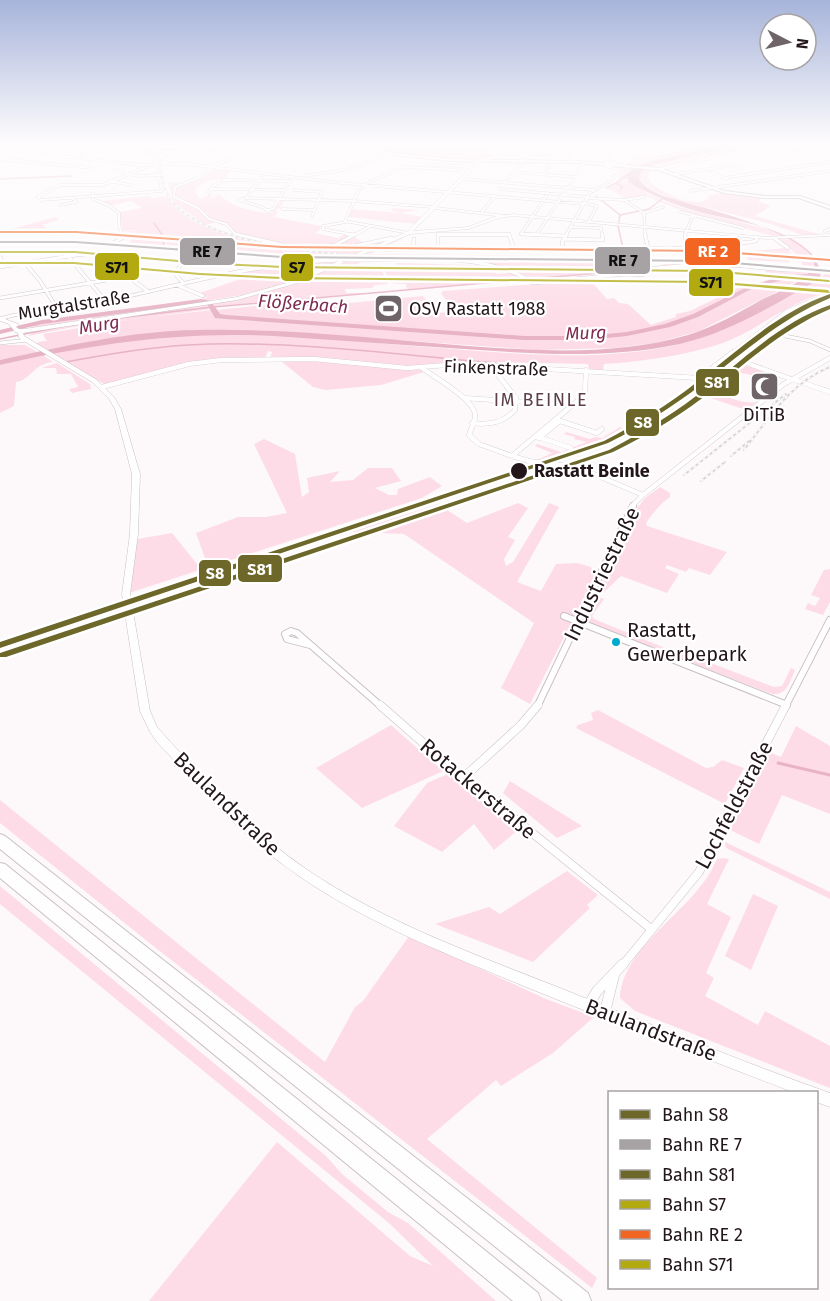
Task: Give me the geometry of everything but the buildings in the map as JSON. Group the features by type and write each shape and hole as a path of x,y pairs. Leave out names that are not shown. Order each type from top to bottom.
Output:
{"highway":[{"path":"0,840 580,1301"},
{"path":"0,868 530,1301"}],"street":[{"path":"61,205 69,204"},
{"path":"105,204 118,213 120,229 124,237 113,243"},
{"path":"188,204 195,206 209,219 226,224 235,234 300,249 335,245 370,226"},
{"path":"248,204 269,212 277,204"},
{"path":"312,216 317,204"},
{"path":"345,222 353,204"},
{"path":"385,204 756,237 776,238 829,234"},
{"path":"0,343 21,332 248,295 292,283 409,233 438,204"},
{"path":"482,212 489,204"},
{"path":"540,204 521,234 603,240 601,228 570,227"},
{"path":"536,235 557,204"},
{"path":"579,204 597,206 589,221"},
{"path":"564,250 564,237 583,204"},
{"path":"631,204 643,212 663,207"},
{"path":"282,209 314,210"},
{"path":"289,216 292,210"},
{"path":"643,212 643,226 648,248"},
{"path":"681,212 743,228"},
{"path":"354,235 325,229 323,226 345,222 409,233 470,228 503,215"},
{"path":"689,248 686,245 685,230 692,222 693,215"},
{"path":"438,250 438,234 508,234 514,250"},
{"path":"626,274 643,275 635,270 630,248 633,246 689,248 751,242 756,241 756,237"},
{"path":"776,238 788,248"},
{"path":"413,250 414,239"},
{"path":"335,245 345,248 391,240"},
{"path":"383,250 620,250"},
{"path":"0,267 68,256 105,253"},
{"path":"68,256 106,302"},
{"path":"0,257 5,266"},
{"path":"125,257 131,276 148,292"},
{"path":"182,260 176,275 183,283"},
{"name":"Murgtalstraße","path":"0,319 26,312 58,310 106,302 210,275 280,264 341,260 463,262 510,270 531,281 626,274"},
{"path":"25,263 58,310"},
{"path":"626,274 635,270 714,263 785,270"},
{"path":"0,298 131,276"},
{"path":"176,285 203,296"},
{"name":"Finkenstraße","path":"102,387 189,364 216,360 314,359 393,368 422,368 454,364 699,378 787,311 808,300 830,293"},
{"path":"830,301 805,311 741,361 830,392"},
{"name":"Baulandstraße","path":"0,319 102,387 118,409 134,464 136,507 126,594 145,711 153,729 237,820 273,852 340,896 412,933 588,1006 807,1091"},
{"path":"775,334 810,341 830,350"},
{"name":"Industriestraße","path":"464,778 536,710 627,514 643,495 791,379 830,358"},
{"path":"496,367 498,375 517,402"},
{"path":"422,368 464,398 474,412 469,435 475,442 529,461 577,467 643,495"},
{"path":"537,437 585,392 586,370"},
{"path":"464,398 573,405"},
{"path":"472,423 487,424 502,421 514,413 517,402"},
{"path":"512,456 560,421 597,433 602,429"},
{"path":"537,437 571,448"},
{"path":"564,616 786,705"},
{"name":"Lochfeldstraße","path":"588,1006 597,991 614,975 650,928 675,903 699,872 830,620"},
{"name":"Rotackerstraße","path":"310,645 464,778 650,928"},
{"name":"Lochfeldstraße","path":"605,1012 614,975"}],"shaded area":[{"path":"136,204 174,204 179,211 198,223 223,233 280,247 352,256 230,254 217,250 168,247 165,240 163,246 128,245 132,239 124,232 144,229 123,231 119,212 142,208"},
{"path":"175,204 233,204 253,211 273,213 270,210 275,209 279,204 283,204 276,209 278,212 274,217 321,226 320,230 315,233 338,238 345,234 351,235 366,244 393,238 355,255 298,249 252,240 253,236 235,232 221,223 206,225"},
{"path":"665,204 749,224 787,237 776,237"},
{"path":"675,204 689,204 760,226 700,212"},
{"path":"691,204 765,204 771,206 755,216 818,234 803,235 768,223"},
{"path":"393,208 420,210 401,213 423,217 416,224 348,217 352,209 399,213 391,210"},
{"path":"56,217 59,220 42,225 60,236 0,232"},
{"path":"760,226 788,237 800,244 812,254 813,258 804,249 783,236"},
{"path":"404,238 370,254 615,257 363,255"},
{"path":"780,239 794,241 808,250 812,254 813,268 802,267 802,260"},
{"path":"787,248 792,254 789,262 749,260 746,257 757,256 750,251"},
{"path":"813,258 817,263 820,279 735,325 699,339 653,349 545,354 274,336 204,335 102,345 0,365 0,360 98,340 147,333 197,330 299,332 523,349 579,350 634,346 688,335 726,319 798,282 814,266"},
{"path":"349,261 378,262 361,262 354,266 380,266 388,284 375,285 372,288 345,289 346,293 369,293 215,306 213,303 282,286"},
{"path":"465,261 624,261 625,267 611,273 531,279 514,270"},
{"path":"636,261 789,267 799,269 797,271 812,270 805,277 699,331 656,343 615,348 539,350 253,330 197,330 119,337 45,350 35,343 49,340 46,340 43,334 133,319 212,310 217,316 235,319 219,315 215,310 299,302 327,301 338,304 423,296 436,313 451,312 453,314 499,308 454,311 441,293 443,291 590,280 607,299 614,298 619,303 628,304 651,325 676,317 676,314 690,311 744,285 750,287 774,278 768,276 764,268 724,268 721,266 674,271 665,269 663,264 636,264","holes":["296,322 549,338 619,334 656,328 599,338 549,339"]},
{"path":"336,262 288,283 242,295 35,327 20,325 207,298 200,293 249,276 242,271"},
{"path":"397,263 490,267 497,274 513,272 524,280 380,292 407,289 406,284 391,283 382,266 394,266"},
{"path":"826,273 830,273 830,292 794,305 739,336 709,347 673,356 604,364 603,370 589,370 588,364 496,362 494,366 419,367 270,358 272,352 268,351 265,358 215,359 104,384 52,353 146,338 240,334 523,354 620,353 684,343 718,332 815,282"},
{"path":"207,304 211,309 73,327 28,336 33,333 27,333"},
{"path":"0,345 25,345 37,352 0,360"},
{"path":"43,355 53,362 46,363 21,381 16,382 14,406 0,413 0,365"},
{"path":"274,360 421,369 424,372 381,385 326,390 313,387 282,362"},
{"path":"731,360 764,372 757,376 726,370 704,386 736,400 756,402 746,410 693,392"},
{"path":"57,363 90,384 91,389 72,393 69,389 78,387 71,374 57,374 56,368 41,368"},
{"path":"620,427 628,430 547,461 537,460 552,453 535,446 537,444 561,452 587,442 574,439 575,437 564,434 566,432 590,439 602,438"},
{"path":"264,439 295,454 302,497 309,492 307,478 340,471 330,482 353,480 368,468 392,468 401,481 375,488 389,495 397,495 398,489 430,477 442,486 422,498 129,593 128,576 138,539 172,533 197,564 206,561 196,533 238,517 266,517 287,513 254,444"},
{"path":"660,487 670,493 670,497 651,516 646,523 647,526 727,552 710,575 689,568 686,572 667,565 665,568 679,574 667,593 621,576 603,593 599,591 634,512 645,498"},
{"path":"518,503 528,508 508,537 515,540 504,559 506,566 513,562 549,503 559,507 517,582 541,591 556,564 577,563 591,567 595,576 530,704 501,688 534,623 404,534 351,532 438,504 467,523"},
{"path":"830,569 830,602 823,615 805,609 808,603 815,606 820,598 811,595 824,570"},
{"path":"595,595 604,599 592,616 594,619 670,650 667,654 587,621 586,615"},
{"path":"677,652 774,687 782,686 791,668 795,670 785,690 772,694 676,657"},
{"path":"598,710 706,768 713,767 722,760 744,768 725,804 576,728 578,725 593,720 591,713"},
{"path":"391,725 443,771 362,808 316,768"},
{"path":"796,726 830,746 830,814 782,795 759,844 730,830 769,752 781,757"},
{"path":"450,773 518,830 494,850 474,824 442,852 394,826 427,783"},
{"path":"510,781 582,826 557,838 503,793"},
{"path":"0,800 325,1062 355,1007 363,1001 409,936 546,999 594,1017 553,1053 501,1086 496,1080 427,1139 597,1278 592,1288 152,945 0,823"},
{"path":"725,842 830,892 830,899 726,848"},
{"path":"717,859 729,859 707,904 731,917 706,973 714,978 705,996 758,1025 765,1011 830,1046 830,1088 635,1011 620,998 623,981 641,951 692,896"},
{"path":"567,871 598,895 587,905 590,908 533,962 435,924 489,907 500,914"},
{"path":"0,886 326,1156 342,1174 388,1212 408,1223 496,1301 149,1301 277,1142 410,1256 433,1266 390,1224 0,904"},
{"path":"753,894 778,906 751,970 725,956"}],"waterway":[{"path":"606,204 620,215"},
{"path":"620,215 649,209 656,204"},
{"name":"Murg","path":"118,318 213,307 621,271 627,266 618,226 620,215"},
{"path":"154,223 163,236 164,245"},
{"name":"Flößerbach","path":"213,308 218,316 226,317 524,338 586,338 627,334 667,325 687,319 753,286 784,278 816,275"},
{"name":"Murg","path":"0,332 42,322 201,301 209,302 212,307"},
{"path":"0,339 59,327"},
{"path":"66,362 156,348 246,344 353,350 496,363"},
{"path":"778,763 830,775"}],"railway":[{"path":"174,204 207,226 253,241 310,251 435,259 591,258 750,263"},
{"path":"744,450 772,413 792,392 803,382 830,367"},
{"path":"684,475 786,394"},
{"path":"731,456 749,441"},
{"path":"701,481 725,462"}],"rail line":[{"name":"S7","path":"0,252 75,252 201,263 282,267 709,271 829,281"},
{"name":"S71","path":"0,263 74,263 200,274 282,278 708,282 828,292"},
{"name":"S8","path":"0,645 606,442 677,400 777,323 830,296"},
{"name":"S81","path":"3,655 611,451 649,431 685,407 781,333 830,307"}],"transit line":[{"path":"0,232 76,232 282,247 709,251 830,260"},
{"path":"0,242 75,242 282,257 709,261 830,271"}],"place":[{"name":"OSV Rastatt 1988","path":"388,309"},
{"name":"DiTiB","path":"764,386"},
{"name":"Rastatt Beinle","path":"519,471"},
{"name":"Rastatt, Gewerbepark","path":"616,642"}],"district":[{"name":"IM BEINLE","path":"541,400"}]}
